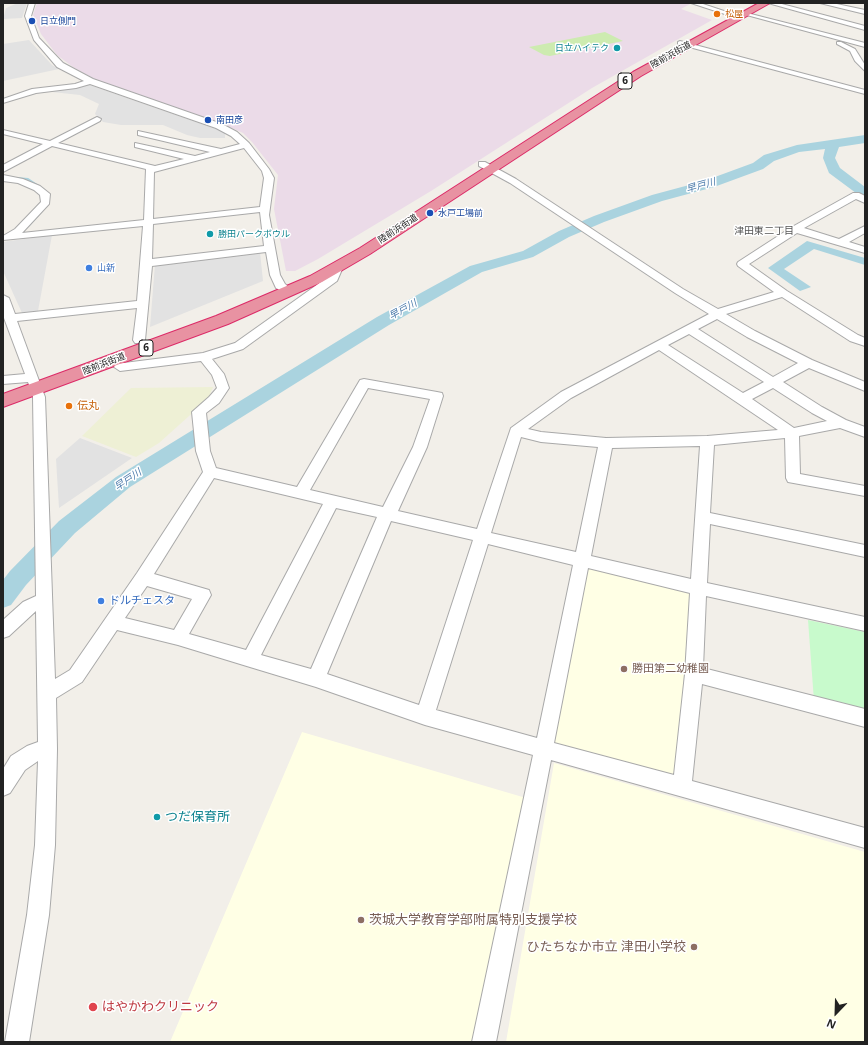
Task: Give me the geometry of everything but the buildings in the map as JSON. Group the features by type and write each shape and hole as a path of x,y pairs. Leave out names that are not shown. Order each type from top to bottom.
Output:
{"highway":[{"name":"陸前浜街道","path":"3,389 35,384 222,320 284,289 486,167 684,44 745,11 766,3"},
{"name":"陸前浜街道","path":"3,402 35,384 139,340 284,289 338,267 486,167"}],"street":[{"path":"32,3 28,16 36,39 60,65 90,81 219,126 234,134 246,145 269,178 264,209 274,275 284,289"},
{"path":"694,3 745,11 865,39"},
{"path":"771,3 864,28"},
{"path":"823,3 865,12"},
{"path":"745,11 865,45"},
{"path":"805,29 819,37 853,50 865,51"},
{"path":"684,44 865,92"},
{"path":"853,50 857,60 865,69"},
{"path":"857,60 865,62"},
{"path":"3,101 35,91 76,86 90,81"},
{"path":"3,169 97,119"},
{"path":"3,132 155,169"},
{"path":"141,133 219,151"},
{"path":"138,145 194,158"},
{"path":"139,340 147,263 150,170 246,145"},
{"path":"486,167 576,222 679,291 776,348 865,387"},
{"path":"3,178 20,181 37,188 44,194 46,202 19,231 5,238"},
{"path":"865,200 856,195 796,229 742,264 783,293 854,338 865,342"},
{"path":"5,238 264,209"},
{"path":"796,229 865,250"},
{"path":"841,242 865,229"},
{"path":"147,263 270,248"},
{"path":"120,367 204,357 239,346 333,279 338,267"},
{"path":"425,716 516,431 566,396 718,314 726,310 783,293"},
{"path":"3,298 35,384 40,413 47,694 48,749 45,845 38,915 17,1042"},
{"path":"10,318 143,304"},
{"path":"690,329 774,383 841,423 865,432"},
{"path":"659,345 743,399 792,433"},
{"path":"204,357 218,374 223,388 214,400 198,412 203,451 210,472"},
{"path":"743,399 808,363"},
{"path":"3,380 35,384"},
{"path":"301,493 364,383 437,396 420,447 392,508 386,514 316,679"},
{"path":"516,431 542,437 606,443 707,441 792,433 841,423"},
{"path":"792,433 793,478 865,491"},
{"path":"682,787 694,674 707,441"},
{"path":"484,1042 606,443"},
{"path":"210,472 333,500 483,538 582,561 865,624"},
{"path":"47,694 76,676 143,578 210,472"},
{"path":"250,659 333,500"},
{"path":"703,517 865,551"},
{"path":"143,578 203,596 178,638"},
{"path":"3,631 44,593"},
{"path":"112,622 178,638 250,659 316,679 425,716 865,838"},
{"path":"694,674 865,718"},
{"path":"3,786 18,763 34,753 48,749"}],"shaded area":[{"path":"18,3 27,3 22,18 3,19 6,8"},
{"path":"37,3 688,3 690,4 681,9 712,20 592,88 431,191 318,259 295,271 286,271 274,209 278,175 252,142 243,133 232,128 98,81 73,67 57,55 41,34 33,15"},
{"path":"29,40 52,65 59,69 3,81 3,44"},
{"path":"87,84 225,132 225,138 200,138 187,135 163,125 121,125 103,122 95,114 99,104 80,95 52,92"},
{"path":"52,235 38,311 22,313 3,271 3,242"},
{"path":"260,252 263,281 150,327 155,264"},
{"path":"213,387 208,399 159,443 136,457 82,436 131,388"},
{"path":"80,438 132,458 59,508 56,459"},
{"name":"勝田第二幼稚園","path":"585,566 690,592 676,780 549,745"},
{"name":"茨城大学教育学部附属特別支援学校","path":"302,732 526,798 474,1042 170,1042"},
{"name":"ひたちなか市立 津田小学校","path":"554,763 865,852 865,1042 506,1042"}],"green space":[{"path":"605,32 623,41 550,56 544,55 529,47"},
{"path":"808,620 865,632 865,713 814,701"}],"water":[{"path":"807,241 865,258 865,265 814,249 784,269 811,287 800,291 768,268"}],"waterway":[{"name":"早戸川","path":"3,598 18,578 67,527 123,482 383,321 476,269 528,254 564,234 599,219 657,198 709,184 758,166 769,158 797,149 865,139"},
{"path":"833,144 829,158 834,170 865,193"},
{"path":"16,178 28,179 40,187"},
{"path":"28,226 47,205"}],"place":[{"name":"松屋","path":"717,14"},
{"name":"日立側門","path":"32,21"},
{"name":"日立ハイテク","path":"617,48"},
{"name":"南田彦","path":"208,120"},
{"name":"水戸工場前","path":"430,213"},
{"name":"勝田パークボウル","path":"210,234"},
{"name":"山新","path":"89,268"},
{"name":"伝丸","path":"69,406"},
{"name":"ドルチェスタ","path":"101,601"},
{"name":"勝田第二幼稚園","path":"624,669"},
{"name":"つだ保育所","path":"157,817"},
{"name":"茨城大学教育学部附属特別支援学校","path":"361,920"},
{"name":"ひたちなか市立 津田小学校","path":"694,947"},
{"name":"はやかわクリニック","path":"93,1007"}],"district":[{"name":"津田東二丁目","path":"764,231"}]}
